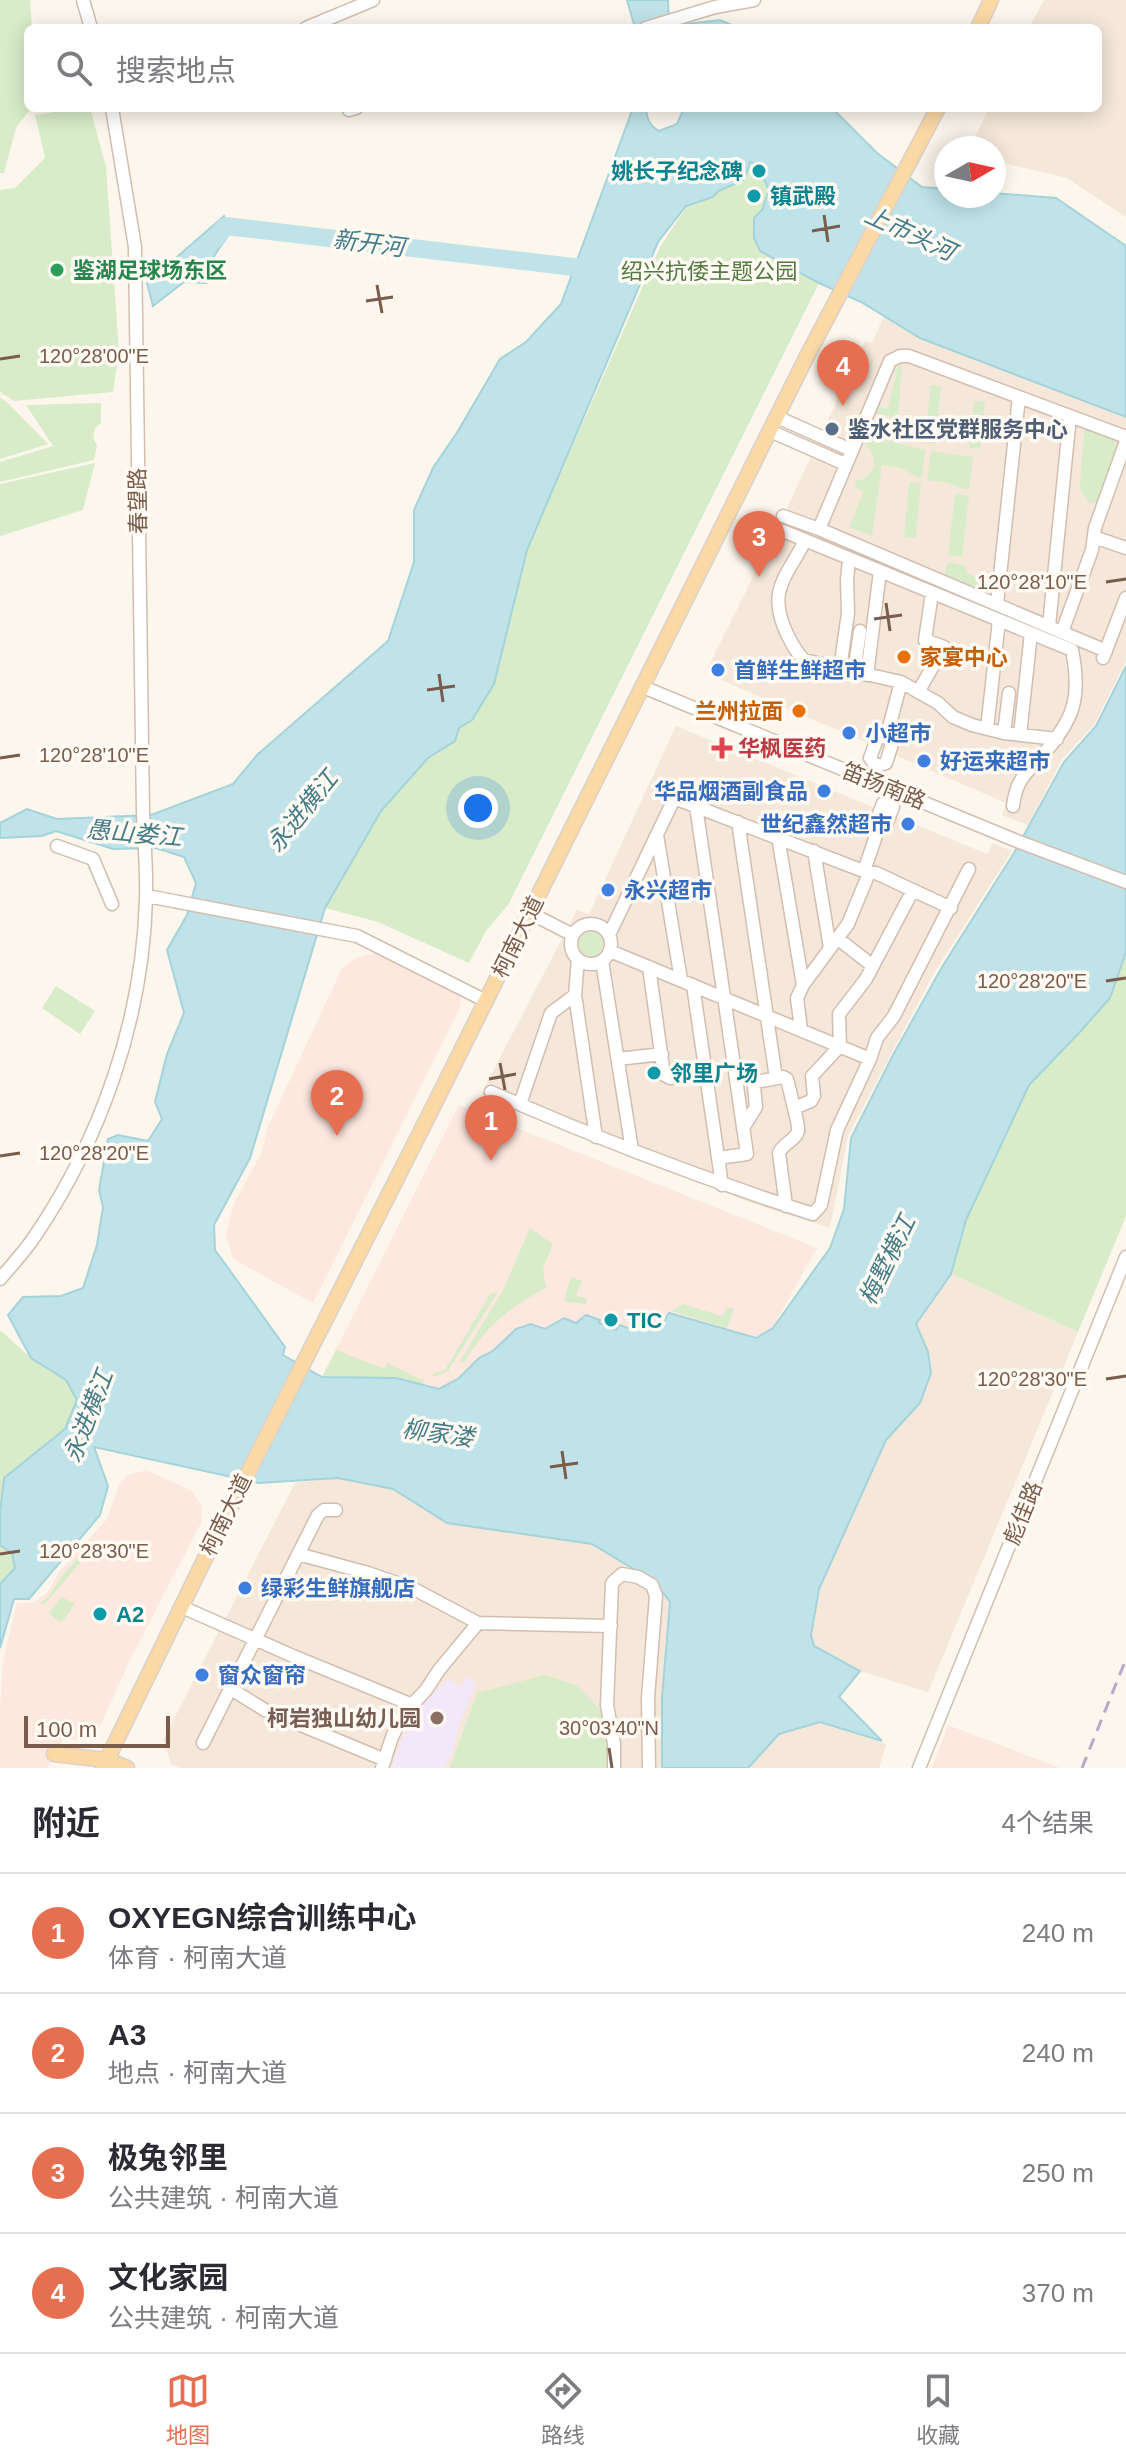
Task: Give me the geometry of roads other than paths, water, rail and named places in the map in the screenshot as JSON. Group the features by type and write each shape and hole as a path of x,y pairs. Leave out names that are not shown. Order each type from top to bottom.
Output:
{"main road":[{"path":"980,24 991,0"},
{"name":"柯南大道","path":"105,1764 773,424 936,112"},
{"path":"80,1768 54,1754 127,1768"}],"street":[{"path":"83,0 90,24"},
{"path":"316,24 373,0"},
{"path":"660,24 715,7 754,0"},
{"name":"春望路","path":"0,1279 33,1239 54,1206 97,1124 133,1012 142,955 147,896 143,812 135,247 114,112"},
{"path":"819,529 890,361 900,356 909,356 1126,439 1095,528 1092,550 1062,632"},
{"path":"998,598 1019,397"},
{"path":"1049,626 1070,416"},
{"path":"773,424 851,450"},
{"path":"773,424 845,464"},
{"path":"783,516 998,598 1105,655 1126,598"},
{"path":"783,531 1072,650 1078,679 1070,720 1057,739 1022,776 1013,806"},
{"path":"1094,537 1126,548"},
{"path":"805,541 778,593 777,606 796,652 804,660 901,682 938,703 953,717 987,729 1057,739"},
{"path":"840,669 848,613 849,559"},
{"path":"861,674 880,571"},
{"path":"998,598 1014,592"},
{"path":"918,692 944,647 925,640 932,593"},
{"path":"987,729 999,620"},
{"path":"860,631 861,674"},
{"path":"1020,735 1031,633"},
{"path":"870,780 876,766 886,763 892,744 887,735 901,682"},
{"name":"笛扬南路","path":"643,687 870,780 891,795 1126,882"},
{"path":"1004,733 1009,693"},
{"path":"801,1029 797,998 803,985 848,924 867,878 866,865 878,830 876,822 883,803 891,795"},
{"path":"632,1150 606,956 609,935 673,801 696,806 866,872 876,873 951,908"},
{"path":"696,806 747,1154 718,1158"},
{"path":"738,822 776,1078"},
{"path":"657,835 707,1081 722,1185"},
{"path":"778,837 803,985"},
{"path":"57,846 93,859 112,904"},
{"path":"814,851 834,943 873,966"},
{"path":"491,1092 596,1137 722,1185 813,1214 821,1205 837,1130 877,1038 894,1016 969,869"},
{"path":"794,1108 811,1101 814,1096 812,1076 840,1046 839,1014 866,979 913,890"},
{"path":"147,896 357,936 486,1001"},
{"path":"530,913 573,935"},
{"path":"596,1137 575,995 578,959 572,948 573,935 588,924 600,926 609,935"},
{"path":"578,959 589,964 606,956 649,967 870,1059"},
{"path":"649,967 664,1075 670,1078 699,1075 707,1081"},
{"path":"520,1104 551,1013 575,995"},
{"path":"618,1059 662,1054"},
{"path":"743,1128 756,1107 756,1082 787,1079 798,1131 780,1147 779,1153 786,1206"},
{"name":"彪佳路","path":"919,1768 1126,1257"},
{"path":"203,1743 320,1512 336,1510"},
{"path":"298,1554 414,1589 478,1623 611,1626"},
{"path":"614,1768 614,1744 607,1705 612,1583 622,1574 638,1577 652,1585 656,1596 648,1698 649,1768"},
{"path":"182,1607 410,1704"},
{"path":"231,1689 259,1708 383,1764 392,1737 410,1704 426,1690 478,1623"}],"water":[{"path":"627,0 668,0 669,24 634,24"},
{"path":"720,20 730,24 686,24"},
{"path":"632,112 647,112 649,121 659,131 677,124 682,112 836,112 877,153 922,187 934,188 934,208 1006,208 1006,194 1056,198 1126,246 1126,417 920,338 861,302 760,251 754,238 754,218 762,210 769,190 764,179 767,168 750,162 744,180 718,191 713,197 686,206 658,242 527,550 494,684 472,720 459,728 455,741 428,758 381,811 325,908 250,1158 214,1225 215,1250 285,1347 283,1355 322,1377 396,1378 439,1389 458,1379 516,1329 531,1324 545,1329 564,1318 576,1323 586,1315 616,1330 619,1325 629,1328 660,1327 669,1313 756,1338 773,1328 830,1248 844,1209 851,1138 893,1055 942,967 1014,853 1064,762 1096,726 1126,666 1126,952 1110,998 1029,1085 966,1220 951,1274 916,1324 928,1352 931,1373 920,1403 886,1440 819,1589 811,1635 814,1646 860,1671 839,1697 882,1741 820,1722 779,1734 748,1768 662,1768 662,1698 670,1602 655,1582 592,1544 447,1523 393,1489 338,1478 259,1483 94,1447 108,1486 100,1515 29,1599 14,1599 0,1648 0,1584 15,1568 12,1553 0,1545 4,1478 65,1429 77,1400 66,1380 31,1358 8,1315 23,1297 61,1296 83,1288 97,1245 103,1207 99,1190 108,1139 118,1135 148,1141 162,1119 155,1102 167,1054 184,1013 167,950 187,915 196,883 184,857 156,848 113,849 56,831 42,836 0,838 0,823 27,809 57,819 151,815 233,784 257,755 388,641 414,562 414,510 433,468 500,359 526,342 561,304"},
{"path":"224,216 229,234 214,256 215,272 207,283 184,282 153,306 147,283"}],"waterway":[{"name":"新开河","path":"211,243 226,226 599,270"}],"railway":[{"path":"1082,1768 1126,1659"}],"place":[{"name":"姚长子纪念碑","path":"759,171"},
{"name":"镇武殿","path":"754,196"},
{"name":"鉴湖足球场东区","path":"57,270"},
{"name":"文化家园","path":"843,406"},
{"name":"鉴水社区党群服务中心","path":"832,429"},
{"name":"极兔邻里","path":"759,577"},
{"name":"家宴中心","path":"904,657"},
{"name":"首鲜生鲜超市","path":"718,670"},
{"name":"兰州拉面","path":"799,711"},
{"name":"小超市","path":"849,733"},
{"name":"华枫医药","path":"722,748"},
{"name":"好运来超市","path":"924,761"},
{"name":"华品烟酒副食品","path":"824,791"},
{"name":"世纪鑫然超市","path":"908,824"},
{"name":"永兴超市","path":"608,890"},
{"name":"邻里广场","path":"654,1073"},
{"name":"A3","path":"337,1136"},
{"name":"OXYEGN综合训练中心","path":"491,1161"},
{"name":"TIC","path":"611,1320"},
{"name":"绿彩生鲜旗舰店","path":"245,1588"},
{"name":"A2","path":"100,1614"},
{"name":"窗众窗帘","path":"202,1675"},
{"name":"柯岩独山幼儿园","path":"437,1718"}],"water label":[{"name":"上市头河","path":"910,233"},
{"name":"永进横江","path":"302,811"},
{"name":"愚山娄江","path":"134,833"},
{"name":"梅墅横江","path":"887,1260"},
{"name":"永进横江","path":"88,1416"},
{"name":"柳家溇","path":"438,1433"}],"park label":[{"name":"绍兴抗倭主题公园","path":"709,271"}]}
